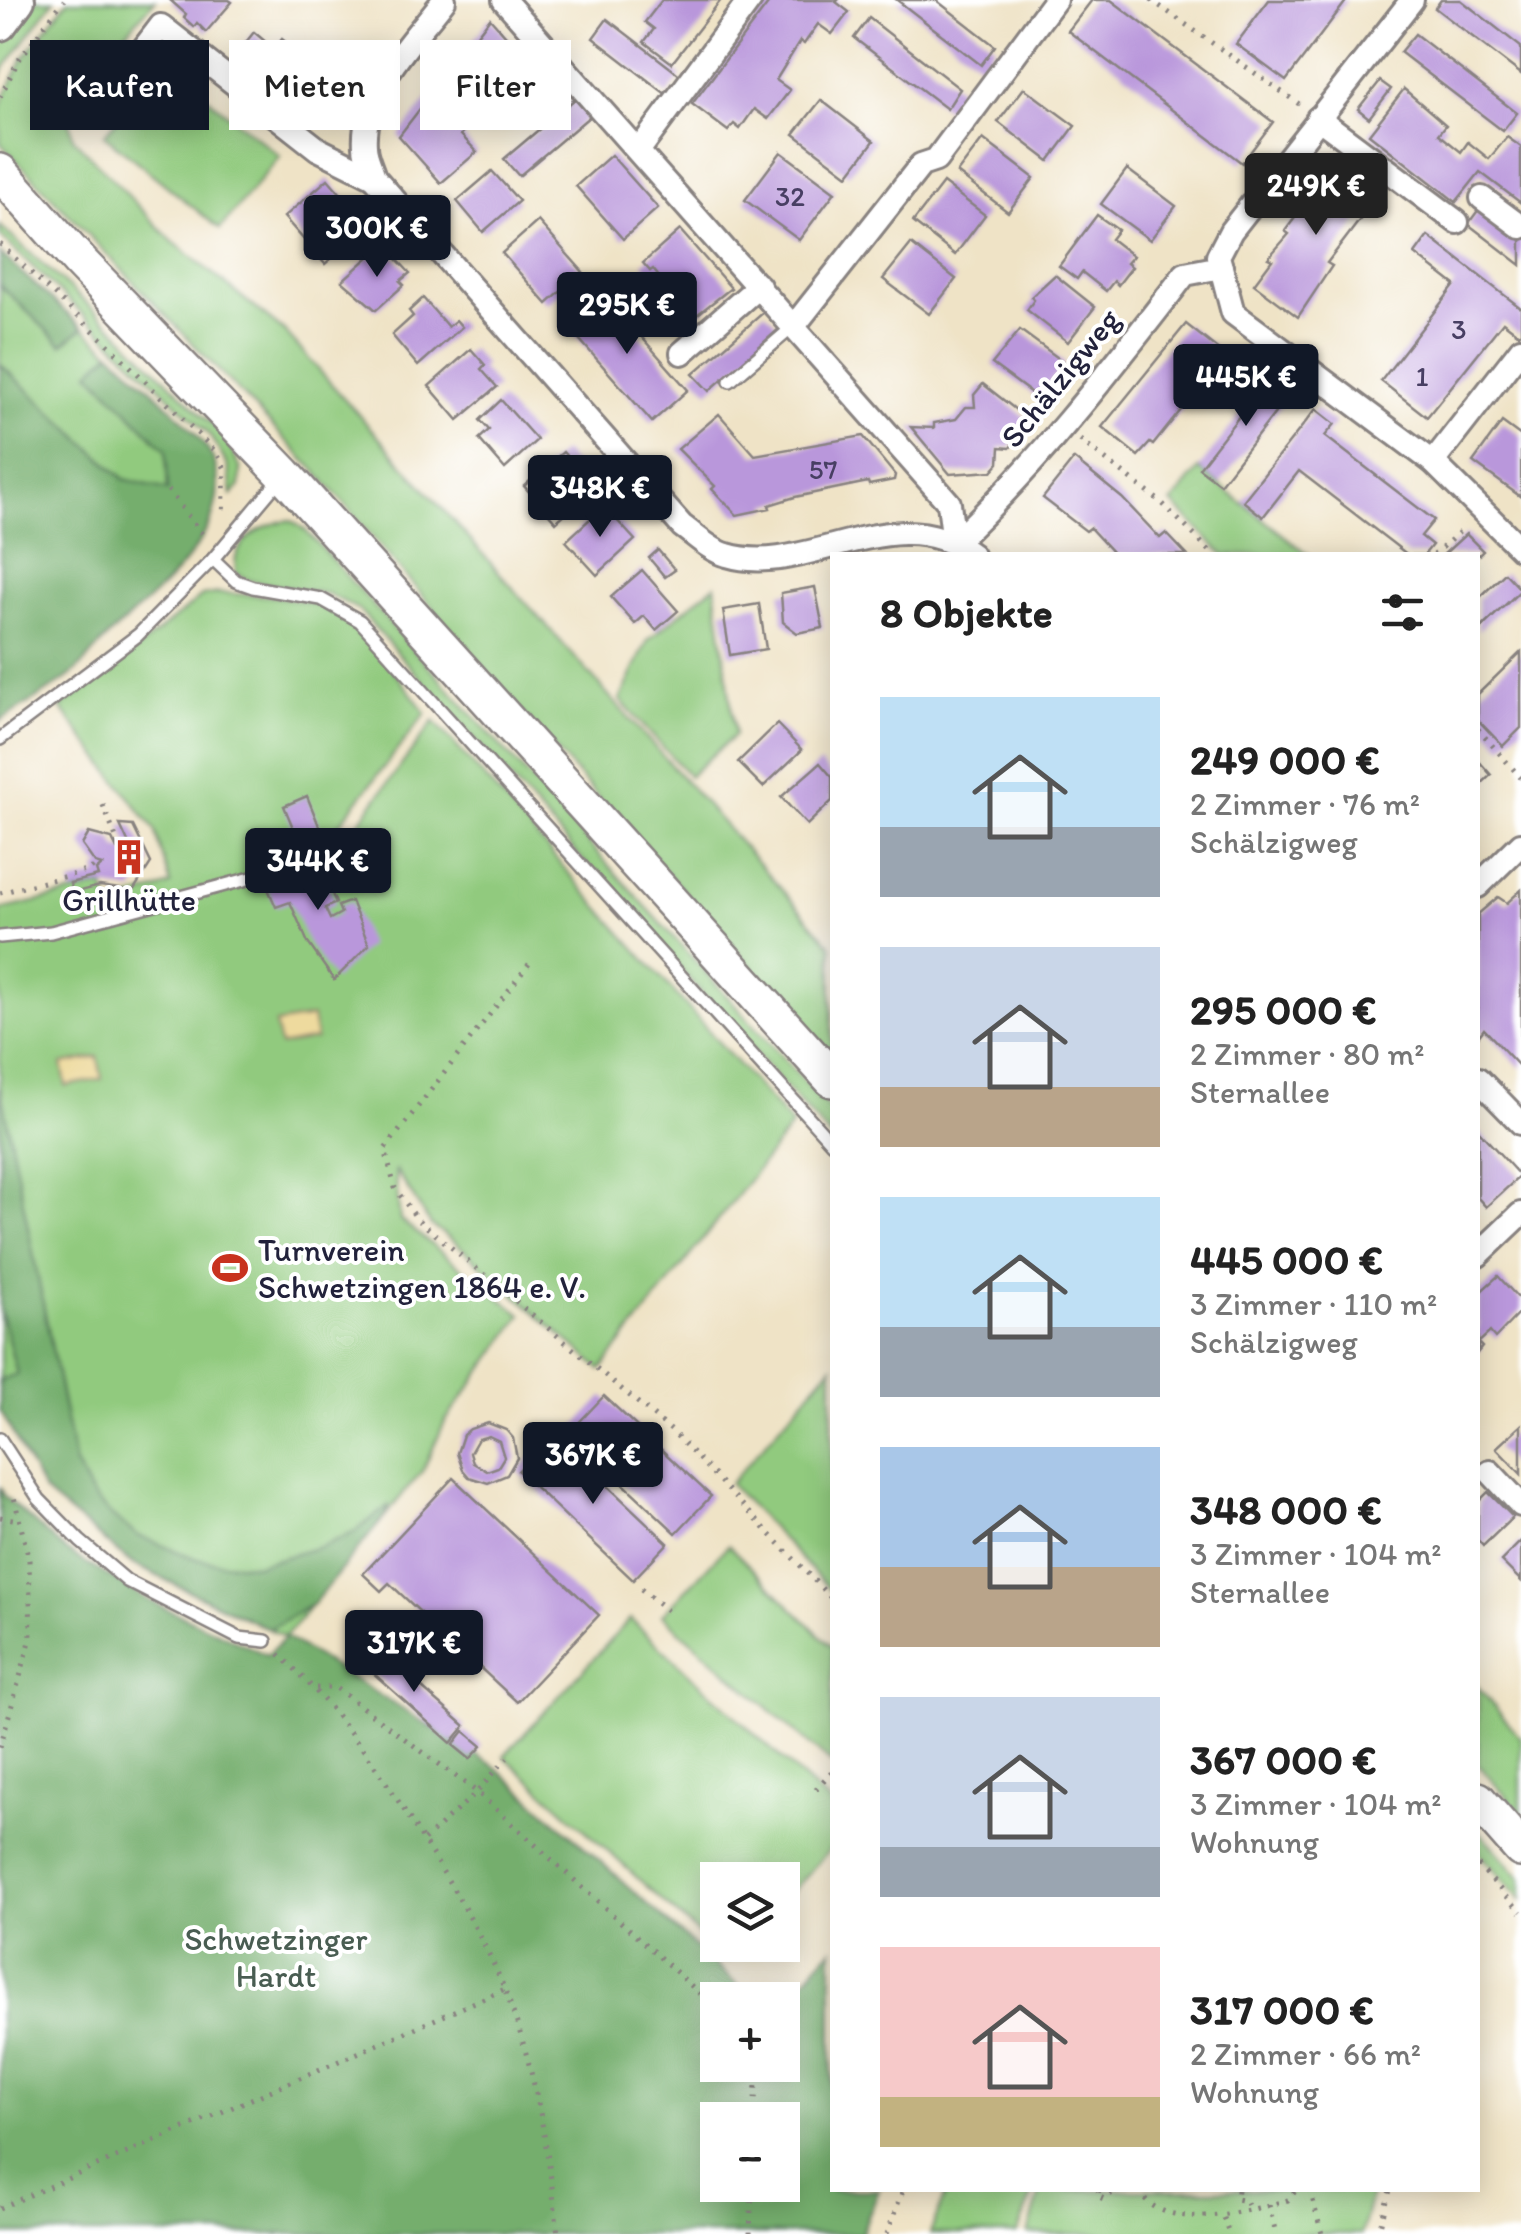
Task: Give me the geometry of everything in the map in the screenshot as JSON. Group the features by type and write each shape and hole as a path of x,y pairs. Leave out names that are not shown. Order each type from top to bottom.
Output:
{"main road":[{"path":"0,24 18,0"},
{"path":"0,172 73,255 284,474 830,1078"},
{"path":"0,211 73,255"},
{"path":"1480,1802 1521,1849"}],"street":[{"path":"374,177 364,147 375,98 389,72 444,0"},
{"path":"504,0 949,503 963,549"},
{"path":"639,150 750,0"},
{"path":"794,326 921,166 936,160 1055,0"},
{"path":"1412,0 1231,231 1218,256 1220,267 1233,313 1432,462 1521,549"},
{"path":"150,40 161,26 179,40"},
{"path":"209,64 318,149 374,177 682,526 723,554 754,561 913,530 963,549"},
{"path":"1318,118 1458,222"},
{"path":"1482,198 1521,227"},
{"name":"Schälzigweg","path":"963,549 1185,274 1220,267"},
{"path":"682,352 759,286"},
{"path":"1432,462 1521,349"},
{"path":"1480,884 1521,844"},
{"path":"1480,1081 1520,1119"},
{"path":"1480,1254 1521,1214"},
{"path":"1490,1472 1521,1505"}],"lane":[{"path":"730,381 794,326"},
{"path":"0,739 138,635 284,474"},
{"path":"214,554 236,580 253,587 321,599 360,621 830,1141"},
{"path":"0,938 51,932 255,877"},
{"path":"0,1439 39,1499 80,1542 127,1581 239,1638 266,1642"}],"path":[{"path":"0,97 18,61 64,0"},
{"path":"1151,0 1318,118"},
{"path":"0,244 111,347 216,453 225,478 223,518 214,554"},
{"path":"1064,428 1162,503 1211,552"},
{"path":"168,490 214,554"},
{"path":"1437,552 1484,509"},
{"path":"1480,731 1521,778"},
{"path":"102,805 118,843 115,845"},
{"path":"0,894 90,870 97,864"},
{"path":"529,964 385,1149 395,1188 416,1220 672,1432 830,1596"},
{"path":"0,1747 31,1638 29,1560 12,1488"},
{"path":"0,1517 19,1520"},
{"path":"640,1589 667,1610"},
{"path":"266,1642 316,1688 376,1765 466,1908 505,1989 533,2077 548,2148 558,2234"},
{"path":"316,1688 336,1688 477,1792 700,1994"},
{"path":"424,1840 477,1792 507,1758"},
{"path":"816,1789 830,1773"},
{"path":"1480,1869 1521,1912"},
{"path":"0,2208 505,1989"},
{"path":"887,2234 903,2192"},
{"path":"1140,2192 1150,2208 1168,2219 1192,2224 1269,2206 1288,2200 1294,2192"},
{"path":"1237,2192 1236,2199 1246,2201 1250,2210"},
{"path":"1311,2192 1322,2234"},
{"path":"1378,2234 1389,2192"},
{"path":"750,2234 751,2202"},
{"path":"1269,2206 1276,2234"},
{"path":"1223,2218 1229,2234"}],"green space":[{"path":"35,0 54,0 0,79 0,45"},
{"path":"68,0 155,0 120,40 37,40"},
{"path":"30,50 30,130 71,130 73,138 172,241 284,331 830,944 830,1054 522,713 323,479 0,143 0,106"},
{"path":"209,99 229,115 229,130 248,130 280,156 220,229 104,135 108,130 209,130"},
{"path":"0,226 113,327 223,435 241,469 240,486 232,495 228,466 208,433 0,236"},
{"path":"0,253 83,328 62,345 0,285"},
{"path":"0,285 62,345 83,328 111,352 90,372 166,450 168,490 124,479 0,364"},
{"path":"111,352 185,422 209,452 215,464 218,490 213,515 186,561 81,667 0,721 0,364 124,479 168,490 166,450 90,372"},
{"path":"1199,469 1305,552 1221,552 1172,503"},
{"path":"291,520 306,531 830,1110 830,1137 359,610 328,594 251,581 236,574 235,559 245,542 275,523"},
{"path":"715,585 735,735 689,776 620,700 648,640"},
{"path":"219,593 291,599 332,611 377,650 426,713 331,835 343,844 434,721 792,1125 601,1370 431,1225 395,1169 400,1220 522,1315 445,1422 423,1470 285,1637 132,1564 44,1492 0,1409 0,910 104,886 110,905 171,885 155,830 60,707 202,596"},
{"path":"0,1086 75,1464 92,1496 138,1536 197,1559 257,1565 323,1546 355,1532 388,1506 386,1515 313,1604 269,1629 133,1564 44,1492 0,1410 0,1380 17,1374 0,1309"},
{"path":"830,1368 830,1590 730,1484"},
{"name":"Schwetzinger Hardt","path":"0,1486 5,1497 65,1550 152,1602 267,1655 285,1637 496,1767 700,1951 700,1962 712,1962 734,1982 700,1982 700,2082 800,2082 800,1984 830,1951 830,2192 878,2192 861,2234 0,2234"},
{"path":"728,1545 830,1645 830,1762 662,1615"},
{"path":"630,1619 830,1803 830,1849 800,1882 800,1862 700,1862 700,1935 504,1756"},
{"path":"1480,1689 1521,1738 1521,1813 1480,1767"},
{"path":"1480,1832 1521,1878 1521,1900 1480,1854"},
{"path":"946,2192 1033,2192 1017,2234 930,2234"},
{"path":"1040,2192 1372,2192 1361,2234 1028,2234"}],"sand":[{"path":"312,1017 316,1039 280,1046 275,1024"},
{"path":"98,1057 102,1079 66,1086 62,1064"}],"building":[{"path":"170,0 232,2 206,32 197,23 194,27"},
{"path":"662,0 721,0 672,63 644,42 654,29 645,22"},
{"path":"771,0 838,0 849,12 832,34 818,24 804,44 800,41 776,80 790,90 768,119 754,109 740,129 734,124 728,131 692,104"},
{"path":"897,0 936,0 995,46 981,65"},
{"path":"1092,0 1111,0 1273,122 1242,163 1068,31"},
{"path":"1269,0 1347,0 1286,81 1236,44"},
{"path":"1441,0 1461,0 1521,47 1521,74 1435,8"},
{"path":"490,18 510,40 473,40"},
{"path":"869,18 960,89 947,109 854,38"},
{"path":"607,19 681,76 667,95 593,38"},
{"path":"254,32 263,40 248,40"},
{"path":"1415,34 1517,113 1503,131 1400,52"},
{"path":"1380,81 1391,89 1369,118 1358,109"},
{"path":"1024,88 1075,126 1049,161 998,122"},
{"path":"1404,89 1446,125 1439,134 1461,152 1468,142 1489,159 1507,137 1521,147 1521,203 1480,172 1456,202 1369,134"},
{"path":"575,99 590,116 519,176 504,159 538,130 571,130 571,102"},
{"path":"821,100 874,141 848,175 794,134"},
{"path":"420,109 420,130 465,130 461,135 477,152 441,183 399,136"},
{"path":"983,139 1034,178 1008,212 957,173"},
{"path":"781,152 835,192 799,240 745,200"},
{"path":"611,155 658,208 623,239 576,186"},
{"path":"1338,161 1381,192 1327,263 1332,266 1298,317 1254,284 1272,260 1268,258 1289,234 1285,231"},
{"path":"1127,169 1176,206 1150,240 1101,204"},
{"path":"492,171 519,201 483,232 457,201"},
{"path":"328,179 369,226 325,264 284,217"},
{"path":"943,183 985,215 955,255 913,222"},
{"path":"1482,205 1521,235 1521,265 1468,224"},
{"path":"1097,215 1118,230 1111,239 1133,256 1127,263 1132,267 1118,285 1114,281 1106,291 1082,272 1077,279 1059,266"},
{"path":"538,221 583,272 547,304 502,253"},
{"path":"680,230 731,288 693,318 678,296 675,298 653,269 650,271 643,263"},
{"path":"1428,236 1521,308 1521,332 1503,322 1427,417 1381,381 1455,285 1415,254"},
{"path":"911,244 956,279 929,314 883,279"},
{"path":"371,255 381,266 393,255 410,273 400,281 404,285 376,310 342,281"},
{"path":"1055,275 1095,307 1068,342 1027,310 1034,300 1031,297"},
{"path":"602,292 688,390 652,422 566,324"},
{"path":"423,298 448,327 456,320 462,327 418,366 392,335 413,316 409,311"},
{"path":"765,311 780,328 709,391 693,374"},
{"path":"1186,324 1225,355 1153,445 1150,443 1138,456 1102,427"},
{"path":"1020,330 1065,363 1038,398 992,364"},
{"path":"471,349 485,365 481,369 497,387 458,420 429,386"},
{"path":"1271,375 1292,391 1220,484 1199,468"},
{"path":"983,384 1030,421 1010,448 1000,447 999,463 992,471 950,474 911,427 934,428 934,423 956,419 966,407 975,407 974,395"},
{"path":"501,400 537,440 505,469 479,439 489,430 480,420"},
{"path":"1316,409 1335,424 1325,436 1434,520 1421,536 1432,545 1426,552 1404,552 1299,471 1263,517 1243,501"},
{"path":"719,414 755,455 863,436 895,475 894,480 795,497 769,505 770,508 737,515 678,449"},
{"path":"1502,422 1521,436 1521,497 1473,462"},
{"path":"563,452 594,487 556,522 524,486"},
{"path":"1074,459 1122,498 1160,538 1166,533 1184,552 1112,552 1090,528 1086,531 1043,498"},
{"path":"604,506 635,540 597,575 566,541"},
{"path":"1466,534 1483,551 1480,554 1446,552"},
{"path":"658,550 675,570 665,577 649,558"},
{"path":"642,570 678,611 656,630 644,616 635,624 611,597"},
{"path":"1505,573 1521,590 1480,629 1480,597"},
{"path":"815,587 823,628 797,633 783,622 781,593"},
{"path":"759,604 766,649 730,655 723,610"},
{"path":"1521,652 1521,728 1503,746 1480,722 1480,692"},
{"path":"777,724 802,750 763,787 738,762"},
{"path":"1480,762 1491,775 1480,785"},
{"path":"820,763 830,775 830,803 807,825 781,797"},
{"path":"307,796 324,838 301,847 284,806"},
{"name":"Grillhütte","path":"120,825 133,826 151,863 133,891 100,886 72,893 70,883 98,876 96,870 102,865 95,863 82,845 89,833 112,839 117,849 132,851"},
{"path":"308,853 314,868 320,866 336,903 325,908 330,919 341,913 338,906 351,901 369,945 334,980 308,943 290,902 276,907 261,873"},
{"path":"1521,890 1521,1068 1484,1029 1480,1034 1480,912 1498,897 1507,903"},
{"path":"1480,1132 1520,1176 1486,1207 1480,1200"},
{"path":"1498,1276 1521,1301 1521,1311 1495,1338 1490,1332 1480,1341 1480,1292"},
{"path":"604,1396 711,1496 676,1533 569,1433"},
{"path":"488,1423 506,1430 513,1438 517,1458 507,1475 488,1483 469,1477 463,1470 457,1453 463,1435","holes":["489,1436 499,1441 504,1457 498,1467 487,1471 473,1463 470,1453 478,1439"]},
{"path":"1521,1425 1521,1474 1496,1448"},
{"path":"553,1434 668,1543 633,1580 518,1471"},
{"path":"453,1478 599,1615 517,1702 389,1583 381,1591 363,1574"},
{"path":"1488,1492 1513,1517 1483,1546 1480,1542 1480,1500"},
{"path":"1521,1541 1521,1581 1501,1561"},
{"path":"377,1648 465,1726 451,1743 363,1664"},
{"path":"464,1731 482,1746 470,1759 453,1745"}],"place":[{"name":"Grillhütte","path":"129,857"},
{"name":"Turnverein Schwetzingen 1864 e. V.","path":"230,1268"}]}
